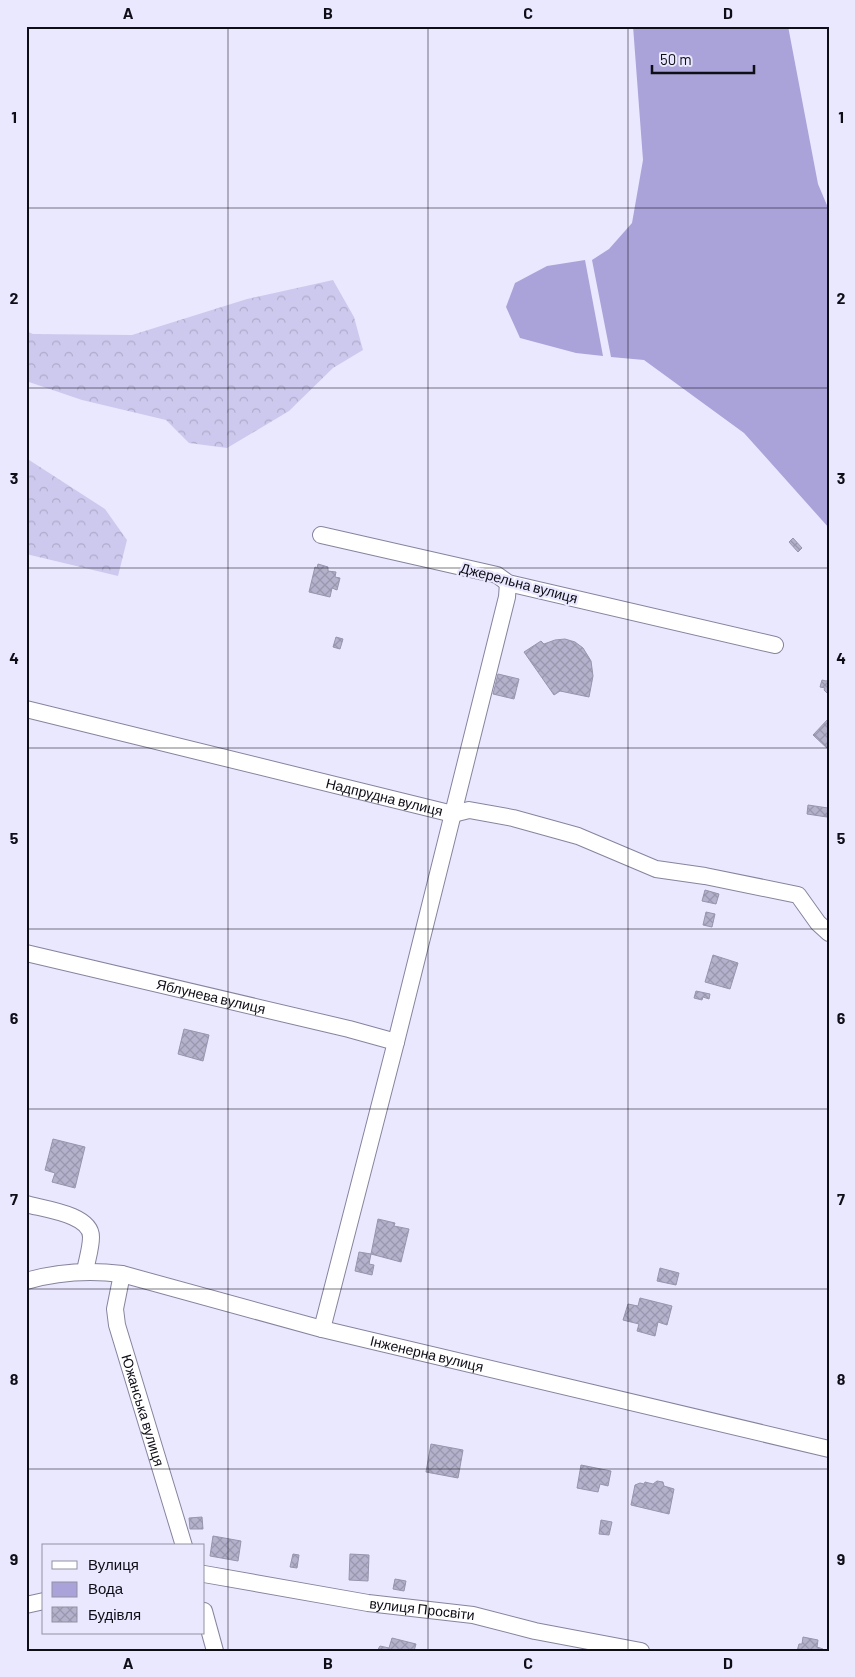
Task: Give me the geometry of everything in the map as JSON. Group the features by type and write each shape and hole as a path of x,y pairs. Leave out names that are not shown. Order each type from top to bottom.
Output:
{"street":[{"name":"Джерельна вулиця","path":"321,536 497,575 508,583 775,645"},
{"path":"322,1329 453,814 507,597 508,583"},
{"name":"Надпрудна вулиця","path":"26,709 453,814 469,810 513,818 578,836 656,869 705,876 798,895 818,923 829,933"},
{"name":"Яблунева вулиця","path":"26,953 349,1029 396,1042"},
{"path":"26,1204 76,1218 85,1223 91,1237 85,1271"},
{"name":"Інженерна вулиця","path":"26,1281 85,1271 122,1274 322,1329 829,1449"},
{"name":"Южанська вулиця","path":"122,1274 115,1310 117,1325 183,1544"},
{"name":"вулиця Просвіти","path":"205,1574 368,1603 473,1615 535,1631 641,1651"},
{"path":"26,1605 42,1601"},
{"path":"205,1615 215,1651"}],"green space":[{"path":"333,280 354,317 363,350 333,368 289,411 227,448 189,443 166,420 82,400 26,381 26,331 33,334 132,335 247,299"},
{"path":"26,458 105,509 127,540 118,576 26,554"}],"water":[{"path":"633,26 788,26 818,184 829,210 829,528 744,433 644,360 611,357 592,260 609,249 632,223 643,160"},
{"path":"585,260 603,356 576,353 520,338 506,307 515,283 547,266"}],"building":[{"path":"793,538 802,548 798,552 789,542"},
{"path":"318,564 328,567 328,571 336,572 335,577 340,578 337,590 332,588 330,597 309,592 315,567 317,568"},
{"path":"336,637 343,639 340,649 333,647"},
{"path":"565,639 575,642 583,648 591,661 593,676 589,697 560,691 554,695 524,652 541,641 544,644"},
{"path":"498,674 519,679 514,699 493,694"},
{"path":"822,680 829,680 829,695 824,690 825,688 820,687"},
{"path":"829,718 829,750 813,735"},
{"path":"808,805 828,808 827,817 807,814"},
{"path":"705,890 719,894 716,904 702,901"},
{"path":"706,912 715,914 712,927 703,925"},
{"path":"713,955 738,963 730,989 705,982"},
{"path":"696,991 710,994 709,999 703,997 702,1000 694,998"},
{"path":"184,1029 209,1035 203,1061 178,1054"},
{"path":"53,1139 85,1147 75,1188 52,1182 55,1173 45,1170"},
{"path":"378,1219 395,1223 394,1226 409,1229 401,1262 371,1254"},
{"path":"359,1252 371,1254 369,1264 374,1265 372,1275 355,1271"},
{"path":"660,1268 679,1273 676,1285 657,1281"},
{"path":"640,1298 672,1306 667,1325 658,1322 655,1336 637,1331 639,1324 623,1320 628,1304 638,1306"},
{"path":"431,1444 463,1450 458,1478 426,1472"},
{"path":"581,1465 611,1471 608,1486 600,1484 598,1492 577,1488"},
{"path":"657,1481 663,1482 664,1486 674,1489 669,1514 631,1505 635,1485 644,1484 645,1482 653,1484"},
{"path":"202,1517 203,1529 190,1529 189,1518"},
{"path":"601,1520 612,1522 609,1535 599,1534"},
{"path":"213,1536 241,1541 238,1561 210,1556"},
{"path":"293,1554 299,1555 297,1568 290,1567"},
{"path":"350,1554 369,1555 368,1581 349,1580"},
{"path":"395,1579 406,1581 404,1591 393,1589"},
{"path":"803,1637 818,1640 817,1647 824,1651 797,1651 799,1644 802,1644"},
{"path":"392,1638 416,1644 414,1651 377,1651 380,1646 389,1648"}]}
